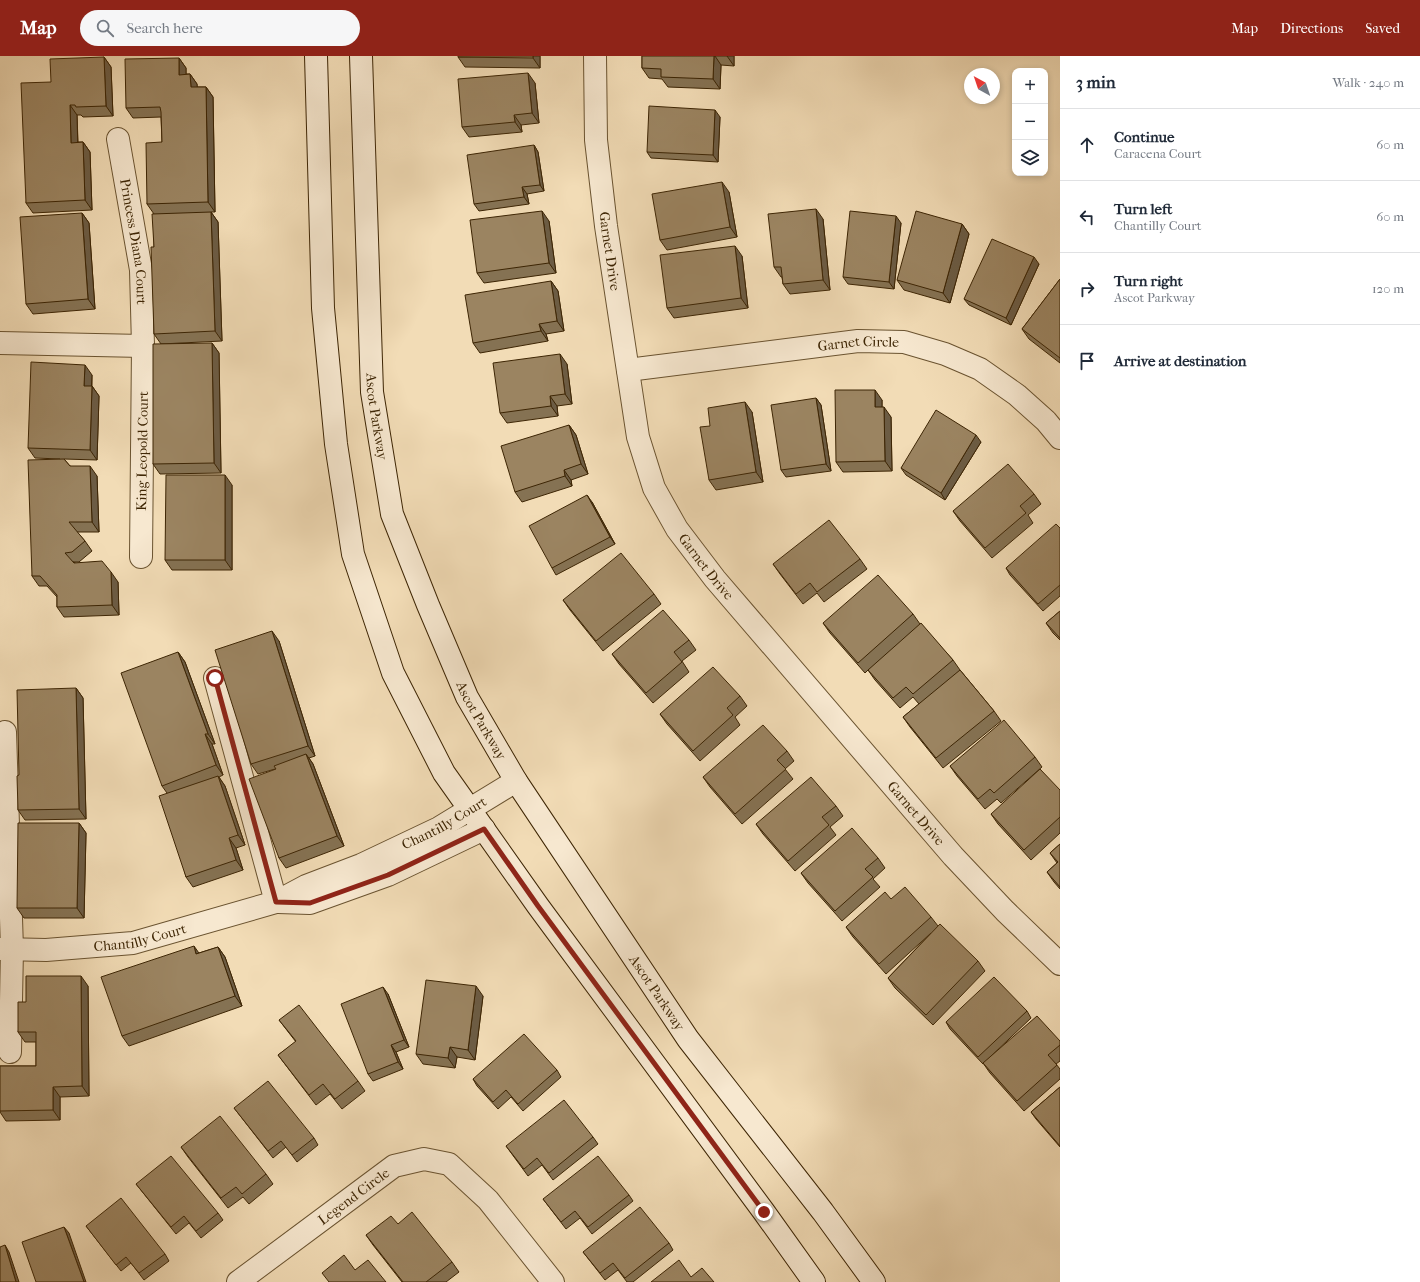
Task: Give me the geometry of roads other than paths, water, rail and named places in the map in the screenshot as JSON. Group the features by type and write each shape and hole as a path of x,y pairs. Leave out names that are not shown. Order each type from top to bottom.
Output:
{"street":[{"path":"316,56 323,308 336,444 353,554 393,673 444,773 538,906 814,1282"},
{"name":"Ascot Parkway","path":"361,56 372,392 392,514 428,605 467,697 516,781 688,1039 823,1212 874,1282"},
{"name":"Garnet Drive","path":"595,56 596,140 606,226 638,437 654,488 677,529 715,579 953,856 1005,911 1060,964"},
{"name":"Princess Diana Court","path":"118,139 141,270 143,346"},
{"name":"Garnet Circle","path":"628,370 858,341 904,342 945,354 980,369 1017,395 1046,421 1060,438"},
{"path":"0,343 143,346"},
{"name":"King Leopold Court","path":"141,557 143,346"},
{"path":"215,678 276,902"},
{"path":"5,732 6,949 10,1052"},
{"name":"Chantilly Court","path":"373,870 516,781"},
{"name":"Chantilly Court","path":"6,949 46,950 133,943 276,902 306,886 373,870 484,829"},
{"name":"Legend Circle","path":"238,1282 394,1166 424,1159 449,1164 488,1200 554,1282"}]}
